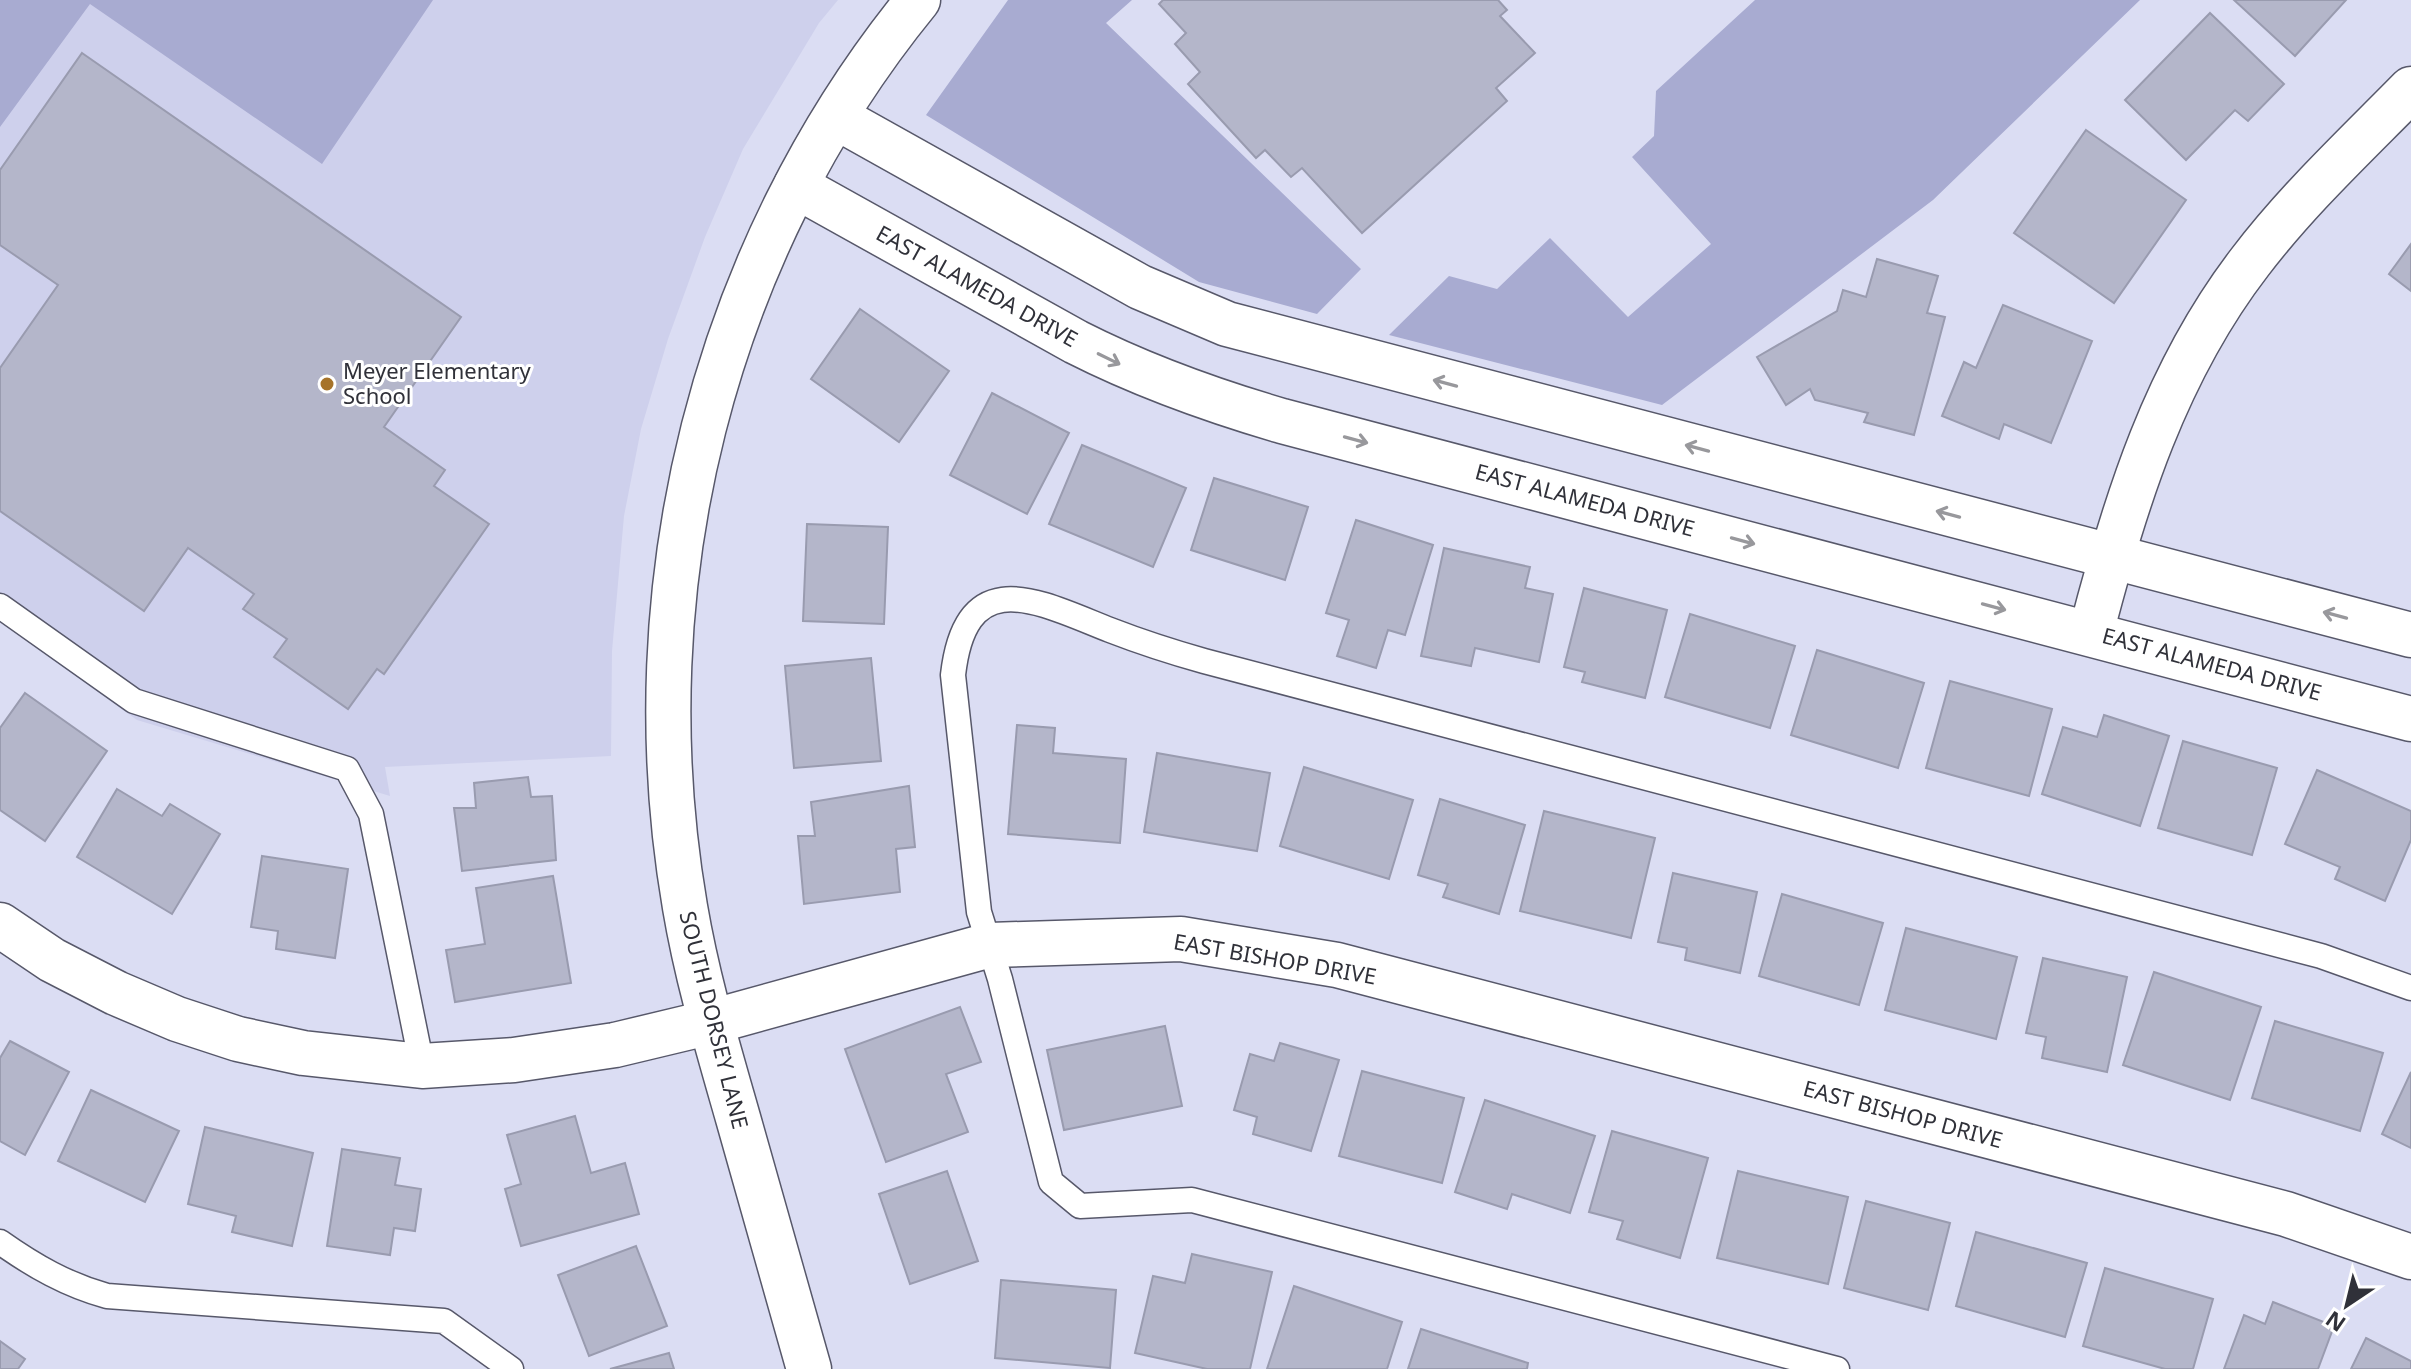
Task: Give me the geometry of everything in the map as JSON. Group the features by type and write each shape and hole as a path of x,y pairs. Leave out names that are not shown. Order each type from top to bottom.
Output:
{"street":[{"name":"SOUTH DORSEY LANE","path":"809,1369 694,955 677,858 669,752 671,625 691,477 704,416 751,278 796,186 836,117 884,44 918,0"},
{"path":"2091,633 2111,557 2142,461 2187,360 2217,309 2279,225 2411,89"},
{"path":"836,117 1140,287 1227,324 2411,635"},
{"name":"EAST ALAMEDA DRIVE","path":"796,186 1076,342 1192,394 1282,421 2411,719"},
{"name":"EAST BISHOP DRIVE","path":"0,925 52,960 116,993 177,1019 238,1039 303,1053 422,1066 467,1064 615,1045 711,1022 990,945 1181,939 1337,965 2286,1214 2411,1257"}],"lane":[{"path":"1837,1369 1192,1200 1080,1206 1051,1182 979,912 953,675 955,653 963,630 980,609 1001,599 1022,598 1045,604 1156,647 1204,661 2321,956 2411,988"},
{"path":"0,606 134,701 347,769 371,814 422,1066"},
{"path":"0,1242 53,1277 107,1296 444,1321 511,1369"}],"shaded area":[{"name":"Meyer Elementary School","path":"0,0 838,0 819,23 743,149 705,237 668,339 641,429 624,516 612,651 611,756 385,767 390,796 137,720 0,622"},
{"path":"0,0 433,0 322,164 90,4 0,127"},
{"path":"1008,0 1132,0 1106,23 1361,269 1317,314 1199,282 926,115"},
{"path":"1755,0 2140,0 1933,200 1662,405 1389,335 1449,276 1497,289 1550,238 1628,317 1711,244 1632,157 1654,136 1656,91"}],"building":[{"path":"1163,0 1498,0 1507,10 1500,16 1535,53 1496,88 1507,101 1362,233 1302,168 1291,177 1265,150 1256,158 1188,84 1200,72 1175,44 1186,33 1159,4"},
{"path":"2234,0 2346,0 2295,56"},
{"path":"2210,13 2284,84 2248,121 2235,110 2186,160 2125,100"},
{"path":"82,53 461,317 384,427 445,470 434,486 489,524 384,674 377,669 348,709 274,657 287,639 243,609 254,594 188,548 144,611 0,511 0,368 58,285 0,245 0,170"},
{"path":"2086,130 2186,200 2114,303 2014,233"},
{"path":"2411,244 2411,291 2389,274"},
{"path":"1877,259 1938,276 1927,313 1945,317 1914,435 1864,422 1868,413 1815,400 1810,389 1786,405 1757,357 1837,311 1843,290 1866,297"},
{"path":"2003,305 2092,341 2051,443 2004,424 1999,439 1942,416 1964,362 1976,368"},
{"path":"860,309 949,371 899,442 811,379"},
{"path":"992,393 1069,433 1027,514 950,475"},
{"path":"1082,445 1186,488 1153,567 1049,524"},
{"path":"1214,478 1308,507 1285,580 1191,550"},
{"path":"1356,520 1433,545 1405,635 1388,630 1376,668 1337,656 1349,620 1326,613"},
{"path":"807,524 888,527 884,624 803,621"},
{"path":"1444,548 1530,567 1525,588 1553,594 1539,662 1475,648 1471,666 1421,656"},
{"path":"1584,588 1667,610 1645,698 1582,682 1585,672 1564,667"},
{"path":"1690,614 1795,646 1770,728 1665,697"},
{"path":"1817,650 1924,683 1898,768 1791,735"},
{"path":"871,658 881,761 794,768 785,666"},
{"path":"1950,681 2052,709 2029,796 1926,768"},
{"path":"25,693 107,751 45,841 0,810 0,728"},
{"path":"2104,715 2169,736 2140,826 2042,794 2063,727 2097,737"},
{"path":"1017,725 1055,728 1053,753 1126,759 1120,843 1008,834"},
{"path":"2183,741 2277,768 2252,855 2158,828"},
{"path":"1157,753 1270,773 1257,851 1144,832"},
{"path":"1304,767 1413,800 1389,879 1280,846"},
{"path":"2317,770 2411,811 2411,840 2385,901 2335,879 2340,867 2285,844"},
{"path":"528,777 531,797 552,796 556,860 462,871 454,808 476,808 474,783"},
{"path":"909,786 915,847 896,849 900,892 804,904 798,836 815,836 811,802"},
{"path":"117,789 162,816 170,804 220,834 172,914 77,857"},
{"path":"1440,799 1525,825 1499,914 1443,897 1448,884 1418,875"},
{"path":"1544,811 1655,838 1631,938 1520,911"},
{"path":"262,856 348,869 335,958 276,949 278,931 251,927"},
{"path":"1673,873 1757,892 1740,973 1685,960 1687,948 1658,942"},
{"path":"553,876 571,983 455,1002 446,950 485,944 476,888"},
{"path":"1782,894 1883,923 1859,1005 1759,976"},
{"path":"1906,928 2017,957 1996,1039 1885,1010"},
{"path":"2043,958 2127,977 2107,1072 2042,1058 2046,1037 2026,1033"},
{"path":"2154,972 2261,1007 2230,1100 2123,1065"},
{"path":"960,1007 981,1062 946,1074 968,1132 886,1162 845,1049"},
{"path":"2275,1021 2383,1053 2360,1131 2252,1098"},
{"path":"1165,1026 1182,1106 1064,1130 1047,1050"},
{"path":"10,1041 69,1072 25,1155 0,1141 0,1058"},
{"path":"1280,1043 1339,1060 1311,1151 1253,1134 1257,1117 1234,1110 1250,1054 1274,1061"},
{"path":"1362,1071 1464,1098 1442,1183 1339,1156"},
{"path":"2411,1072 2411,1148 2382,1134"},
{"path":"91,1090 179,1131 145,1202 58,1161"},
{"path":"1485,1100 1595,1136 1570,1213 1512,1194 1507,1209 1455,1192"},
{"path":"575,1116 591,1173 625,1163 639,1214 521,1246 505,1189 521,1184 507,1135"},
{"path":"205,1127 313,1153 292,1246 232,1232 236,1216 188,1204"},
{"path":"1612,1131 1708,1158 1680,1258 1617,1239 1623,1221 1589,1212"},
{"path":"342,1149 400,1158 395,1185 421,1189 415,1231 394,1228 390,1255 327,1246"},
{"path":"947,1171 978,1261 910,1284 879,1194"},
{"path":"1738,1171 1848,1197 1828,1284 1717,1258"},
{"path":"1866,1201 1950,1223 1928,1310 1844,1288"},
{"path":"1976,1232 2087,1263 2065,1337 1956,1306"},
{"path":"636,1246 667,1326 589,1356 558,1275"},
{"path":"1192,1254 1272,1272 1250,1369 1207,1369 1135,1353 1153,1276 1185,1283"},
{"path":"2105,1268 2213,1299 2193,1369 2165,1369 2083,1346"},
{"path":"1001,1280 1116,1290 1110,1368 995,1358"},
{"path":"1294,1286 1402,1322 1387,1369 1267,1369"},
{"path":"2273,1302 2334,1326 2318,1369 2224,1369 2244,1315 2265,1324"},
{"path":"1421,1329 1528,1363 1527,1369 1408,1369"},
{"path":"2366,1338 2411,1361 2411,1369 2351,1369"},
{"path":"0,1341 25,1359 18,1369 0,1369"},
{"path":"669,1353 674,1369 610,1369"}],"place":[{"name":"Meyer Elementary School","path":"327,384"}]}
